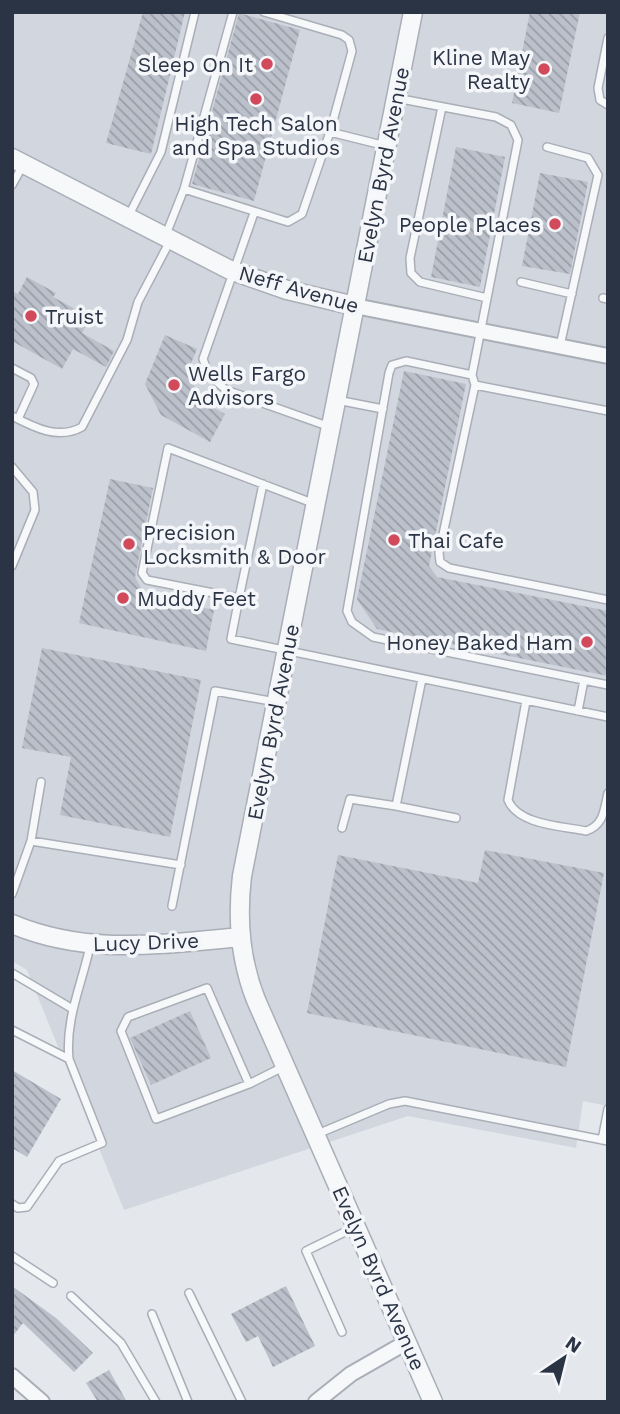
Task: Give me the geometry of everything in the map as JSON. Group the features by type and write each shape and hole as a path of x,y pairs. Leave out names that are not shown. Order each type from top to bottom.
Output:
{"street":[{"name":"Evelyn Byrd Avenue","path":"413,12 242,876 241,937 252,990 433,1402"},
{"name":"Neff Avenue","path":"18,161 235,272 287,290 608,356"},
{"name":"Lucy Drive","path":"12,924 48,937 90,946 241,937"},
{"path":"316,1402 351,1374 407,1342"},
{"path":"12,1376 41,1402"}],"lane":[{"path":"128,218 161,152 195,12"},
{"path":"12,368 31,377 34,384 15,418 58,434 69,435 82,427 127,340 138,302 168,239 233,12"},
{"path":"184,189 288,222 296,220 302,214 330,132 352,51 349,40 342,35 264,12"},
{"path":"608,38 598,88 600,100 608,105"},
{"path":"396,98 496,117 511,125 518,140 472,375 475,385 439,553 440,562 449,568 608,600"},
{"path":"442,107 410,258 411,273 420,282 487,298"},
{"path":"330,132 387,146"},
{"path":"547,147 588,158 598,175 560,347"},
{"path":"12,185 18,161"},
{"path":"254,213 203,359 209,375 226,390 331,427"},
{"path":"521,282 572,294"},
{"path":"472,375 398,362 389,373 347,611 352,622 373,637 608,685"},
{"path":"475,385 608,411"},
{"path":"336,400 383,410"},
{"path":"239,598 147,580 142,573 168,448 316,504"},
{"path":"12,467 33,492 35,510 12,566"},
{"path":"263,484 231,639 608,717"},
{"path":"396,806 422,679"},
{"path":"578,711 584,680"},
{"path":"172,906 215,691 277,702"},
{"path":"526,701 508,800 512,810 522,816 586,831 595,828 602,820 608,793"},
{"path":"12,894 31,841 41,782"},
{"path":"342,828 350,799 457,818"},
{"path":"31,841 181,866"},
{"path":"12,862 22,867"},
{"path":"12,1204 18,1208 27,1207 59,1161 102,1143 69,1059 71,1008 81,989 90,946"},
{"path":"12,973 71,1008"},
{"path":"249,1084 207,988 128,1017 121,1031 156,1119 249,1084 285,1066"},
{"path":"12,1030 69,1059"},
{"path":"315,1135 389,1104 405,1101 605,1141 608,1109"},
{"path":"342,1332 306,1251 356,1227"},
{"path":"12,1256 53,1283"},
{"path":"189,1293 242,1402"},
{"path":"71,1296 121,1343 156,1402"},
{"path":"152,1314 188,1402"}],"shaded area":[{"path":"12,12 608,12 608,1106 583,1101 576,1148 408,1116 124,1210 27,970 12,961"}],"building":[{"path":"143,12 185,12 151,154 106,143"},
{"path":"530,12 580,12 559,113 512,103"},
{"path":"239,13 300,30 254,201 192,184"},
{"path":"456,147 505,157 480,287 431,277"},
{"name":"People Places","path":"540,173 588,182 570,274 522,266"},
{"path":"27,277 56,293 53,297 90,317 82,333 114,351 106,367 73,349 62,369 12,341 12,291 18,294"},
{"path":"165,335 197,349 187,373 203,402 225,414 210,442 161,415 145,384"},
{"path":"404,371 466,384 429,566 437,577 608,611 608,676 377,629 357,599"},
{"path":"110,479 153,488 135,577 145,595 214,610 206,651 79,623"},
{"path":"42,648 201,680 170,837 60,815 71,757 22,748"},
{"path":"485,850 604,873 566,1067 307,1013 338,855 478,883"},
{"path":"190,1011 211,1058 151,1085 130,1038"},
{"path":"12,1070 61,1099 27,1157 12,1148"},
{"path":"12,1286 56,1318 93,1353 74,1372 23,1323 12,1337"},
{"path":"286,1286 315,1346 273,1367 258,1336 246,1342 231,1314"},
{"path":"109,1370 127,1402 98,1402 86,1383"}],"place":[{"name":"Sleep On It","path":"267,64"},
{"name":"Kline May Realty","path":"544,69"},
{"name":"High Tech Salon and Spa Studios","path":"256,99"},
{"name":"People Places","path":"555,224"},
{"name":"Truist","path":"31,316"},
{"name":"Wells Fargo Advisors","path":"174,385"},
{"name":"Thai Cafe","path":"394,540"},
{"name":"Precision Locksmith & Door","path":"129,544"},
{"name":"Muddy Feet","path":"123,598"},
{"name":"Honey Baked Ham","path":"587,642"}]}
